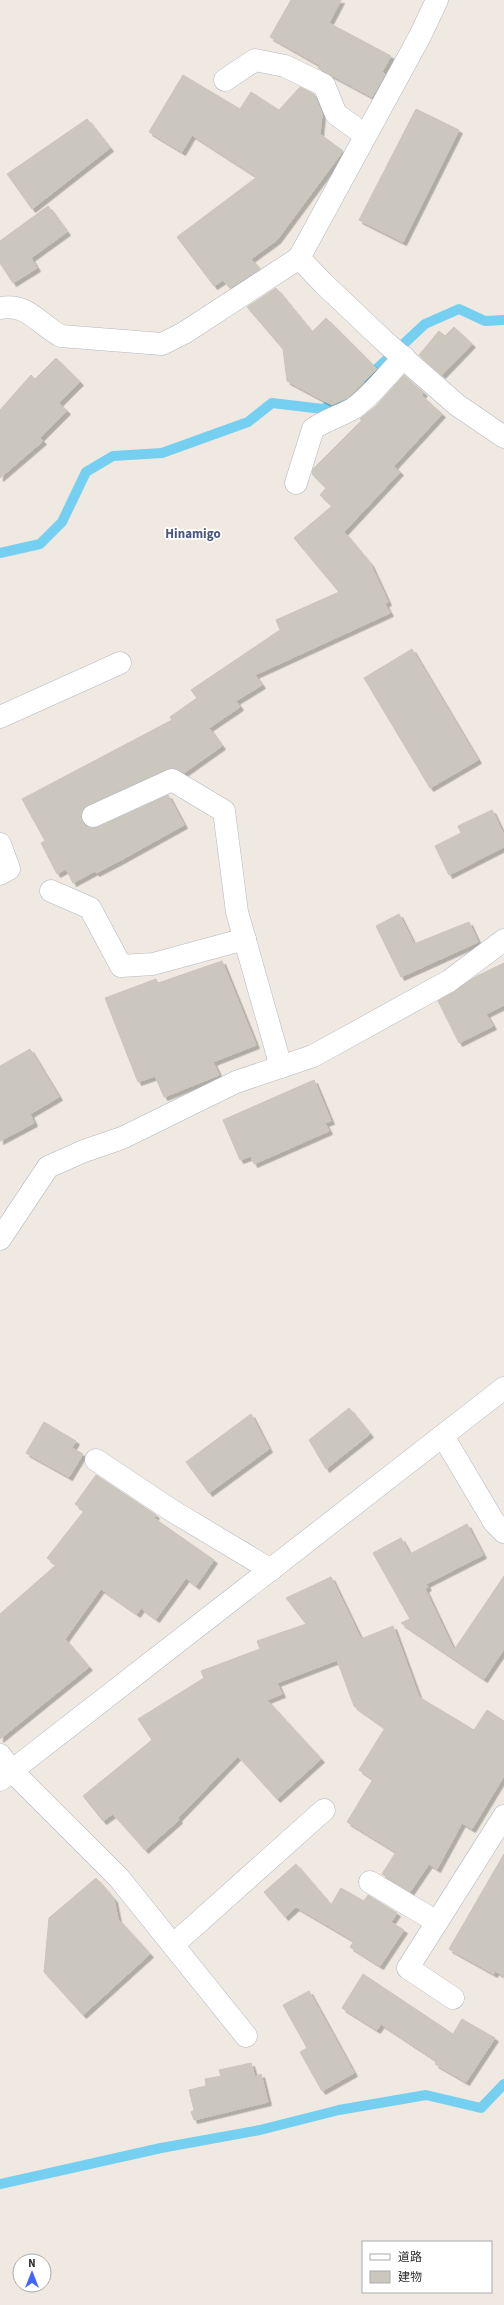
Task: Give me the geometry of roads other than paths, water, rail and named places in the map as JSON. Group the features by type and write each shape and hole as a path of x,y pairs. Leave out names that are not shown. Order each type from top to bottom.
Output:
{"street":[{"path":"0,308 11,306 23,308 46,328 61,336 162,344 184,333 299,258 420,36 437,0"},
{"path":"225,80 255,60 285,66 324,85 336,114 365,135"},
{"path":"299,258 383,340 457,405 504,437"},
{"path":"296,483 313,429 319,424 338,417 356,406 404,357"},
{"path":"0,717 120,663"},
{"path":"93,816 172,780 224,811 237,912 281,1067"},
{"path":"0,844 9,869 0,874"},
{"path":"51,892 90,908 121,966 153,964 245,939"},
{"path":"0,1239 48,1167 84,1151 122,1138 236,1082 313,1056 449,981 504,940"},
{"path":"246,2036 119,1878 4,1769 272,1570 504,1388"},
{"path":"443,1436 494,1522 504,1532"},
{"path":"96,1460 171,1510 272,1570"},
{"path":"173,1946 324,1810"},
{"path":"453,1998 408,1968 504,1816"},
{"path":"370,1882 437,1922"}],"waterway":[{"path":"367,378 425,324 459,309 485,321 504,320"},
{"path":"0,553 40,544 62,522 86,472 113,456 162,453 248,422 272,403 323,409 342,398"},
{"path":"0,2184 161,2148 260,2130 339,2110 426,2095 481,2108 504,2084"}],"district":[{"name":"Hinamigo","path":"193,534"}]}
